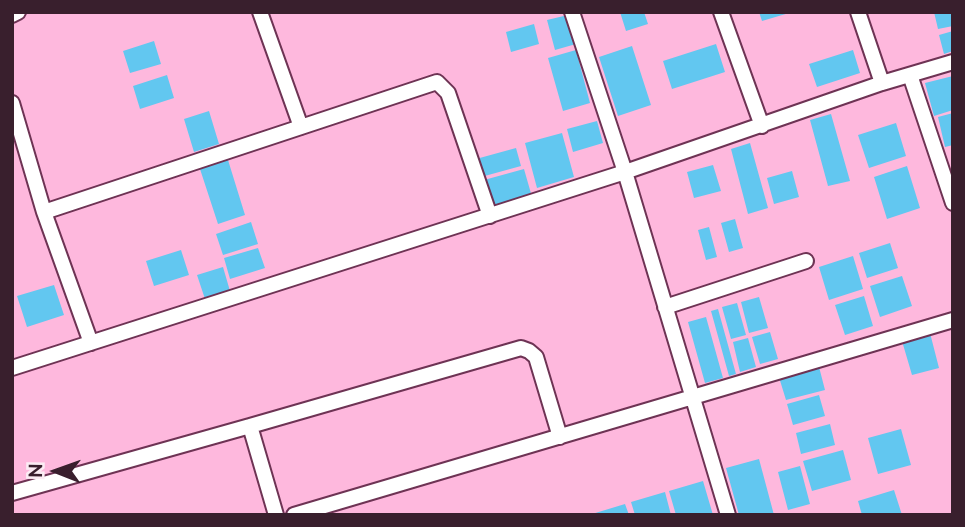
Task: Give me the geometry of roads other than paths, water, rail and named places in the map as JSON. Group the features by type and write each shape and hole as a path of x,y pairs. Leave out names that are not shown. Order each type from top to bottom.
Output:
{"street":[{"path":"12,15 18,12"},
{"path":"260,12 301,127"},
{"path":"572,12 625,173 728,515"},
{"path":"721,12 762,126"},
{"path":"858,12 882,83"},
{"path":"12,368 625,173 882,83 953,62"},
{"path":"910,75 953,203"},
{"path":"44,212 437,82 448,93 490,216"},
{"path":"12,103 44,212 91,343"},
{"path":"938,159 953,153"},
{"path":"665,307 806,261"},
{"path":"294,515 953,320"},
{"path":"12,493 521,348 536,357 560,436"},
{"path":"250,426 276,515"}]}
